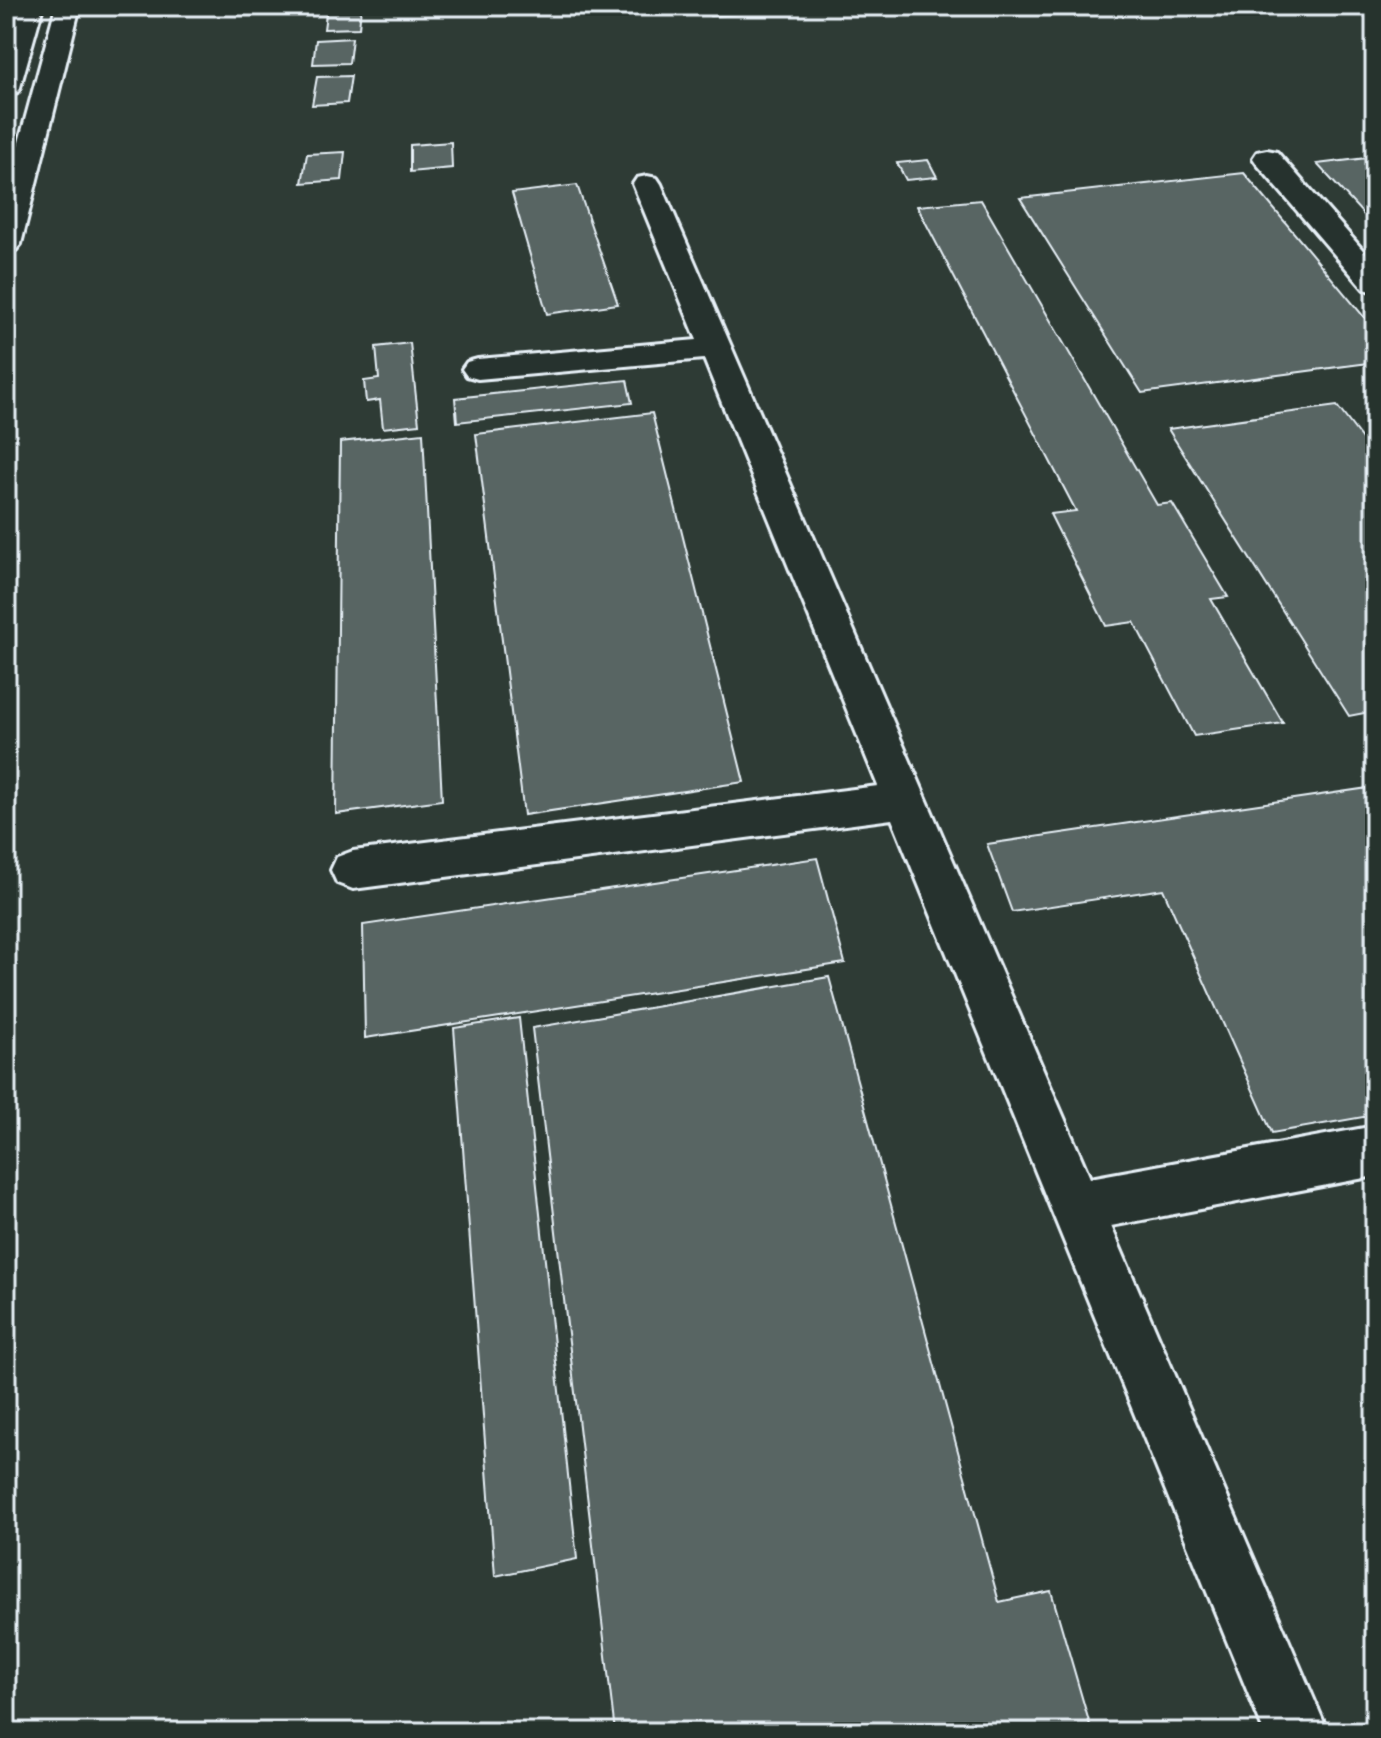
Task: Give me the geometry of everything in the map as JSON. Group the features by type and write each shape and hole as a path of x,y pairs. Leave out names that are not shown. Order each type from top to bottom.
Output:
{"street":[{"path":"6,91 31,6"},
{"path":"6,244 68,6"},
{"path":"1267,158 1375,283"},
{"path":"647,184 1296,1732"},
{"path":"478,369 716,348"},
{"path":"353,870 905,800"},
{"path":"1076,1207 1375,1151"}],"building":[{"path":"327,6 361,6 359,28 324,29"},
{"path":"707,6 739,6 741,14 710,16"},
{"path":"352,38 349,63 313,64 316,40"},
{"path":"351,76 347,103 312,105 317,77"},
{"path":"451,142 452,168 410,172 410,145"},
{"path":"345,152 342,180 302,183 307,154"},
{"path":"1375,157 1375,227 1317,164"},
{"path":"928,160 937,177 906,180 897,163"},
{"path":"1244,173 1375,330 1375,362 1142,393 1020,198"},
{"path":"577,185 618,304 547,314 512,193"},
{"path":"981,200 1157,505 1172,503 1228,597 1211,599 1283,723 1194,736 1134,622 1106,626 1050,514 1076,511 917,206"},
{"path":"410,343 419,424 383,428 380,400 366,402 364,381 379,379 376,347"},
{"path":"627,380 632,403 457,422 455,398"},
{"path":"1337,406 1375,456 1375,711 1349,716 1168,429"},
{"path":"652,413 744,782 524,815 476,434"},
{"path":"423,433 442,800 336,814 340,442"},
{"path":"1375,787 1375,1115 1272,1133 1163,889 1012,912 987,844"},
{"path":"817,858 845,963 365,1038 363,925"},
{"path":"829,977 999,1602 1051,1591 1092,1732 615,1732 532,1028"},
{"path":"519,1018 577,1559 495,1576 454,1028"}]}
